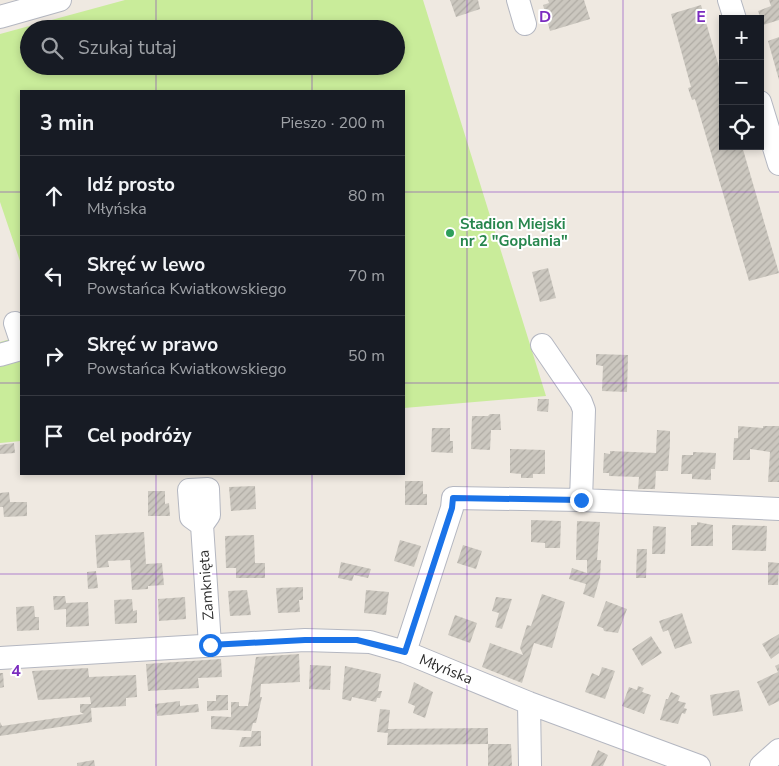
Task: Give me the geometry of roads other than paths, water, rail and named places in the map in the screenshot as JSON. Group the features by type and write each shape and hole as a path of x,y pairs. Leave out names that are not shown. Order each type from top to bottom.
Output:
{"street":[{"path":"0,17 60,0"},
{"path":"518,0 525,24"},
{"path":"729,0 734,15"},
{"path":"761,105 779,164"},
{"path":"542,345 581,402 584,410 581,500"},
{"path":"0,355 20,349"},
{"path":"405,652 452,508 453,498 581,500 779,509"},
{"name":"Zamknięta","path":"202,525 210,645"},
{"name":"Młyńska","path":"0,658 305,640 357,640 405,652 529,703 699,766"},
{"path":"529,703 530,766"},
{"path":"761,766 779,750"}],"place":[{"name":"Stadion Miejski nr 2 \"Goplania\"","path":"450,233"}]}
